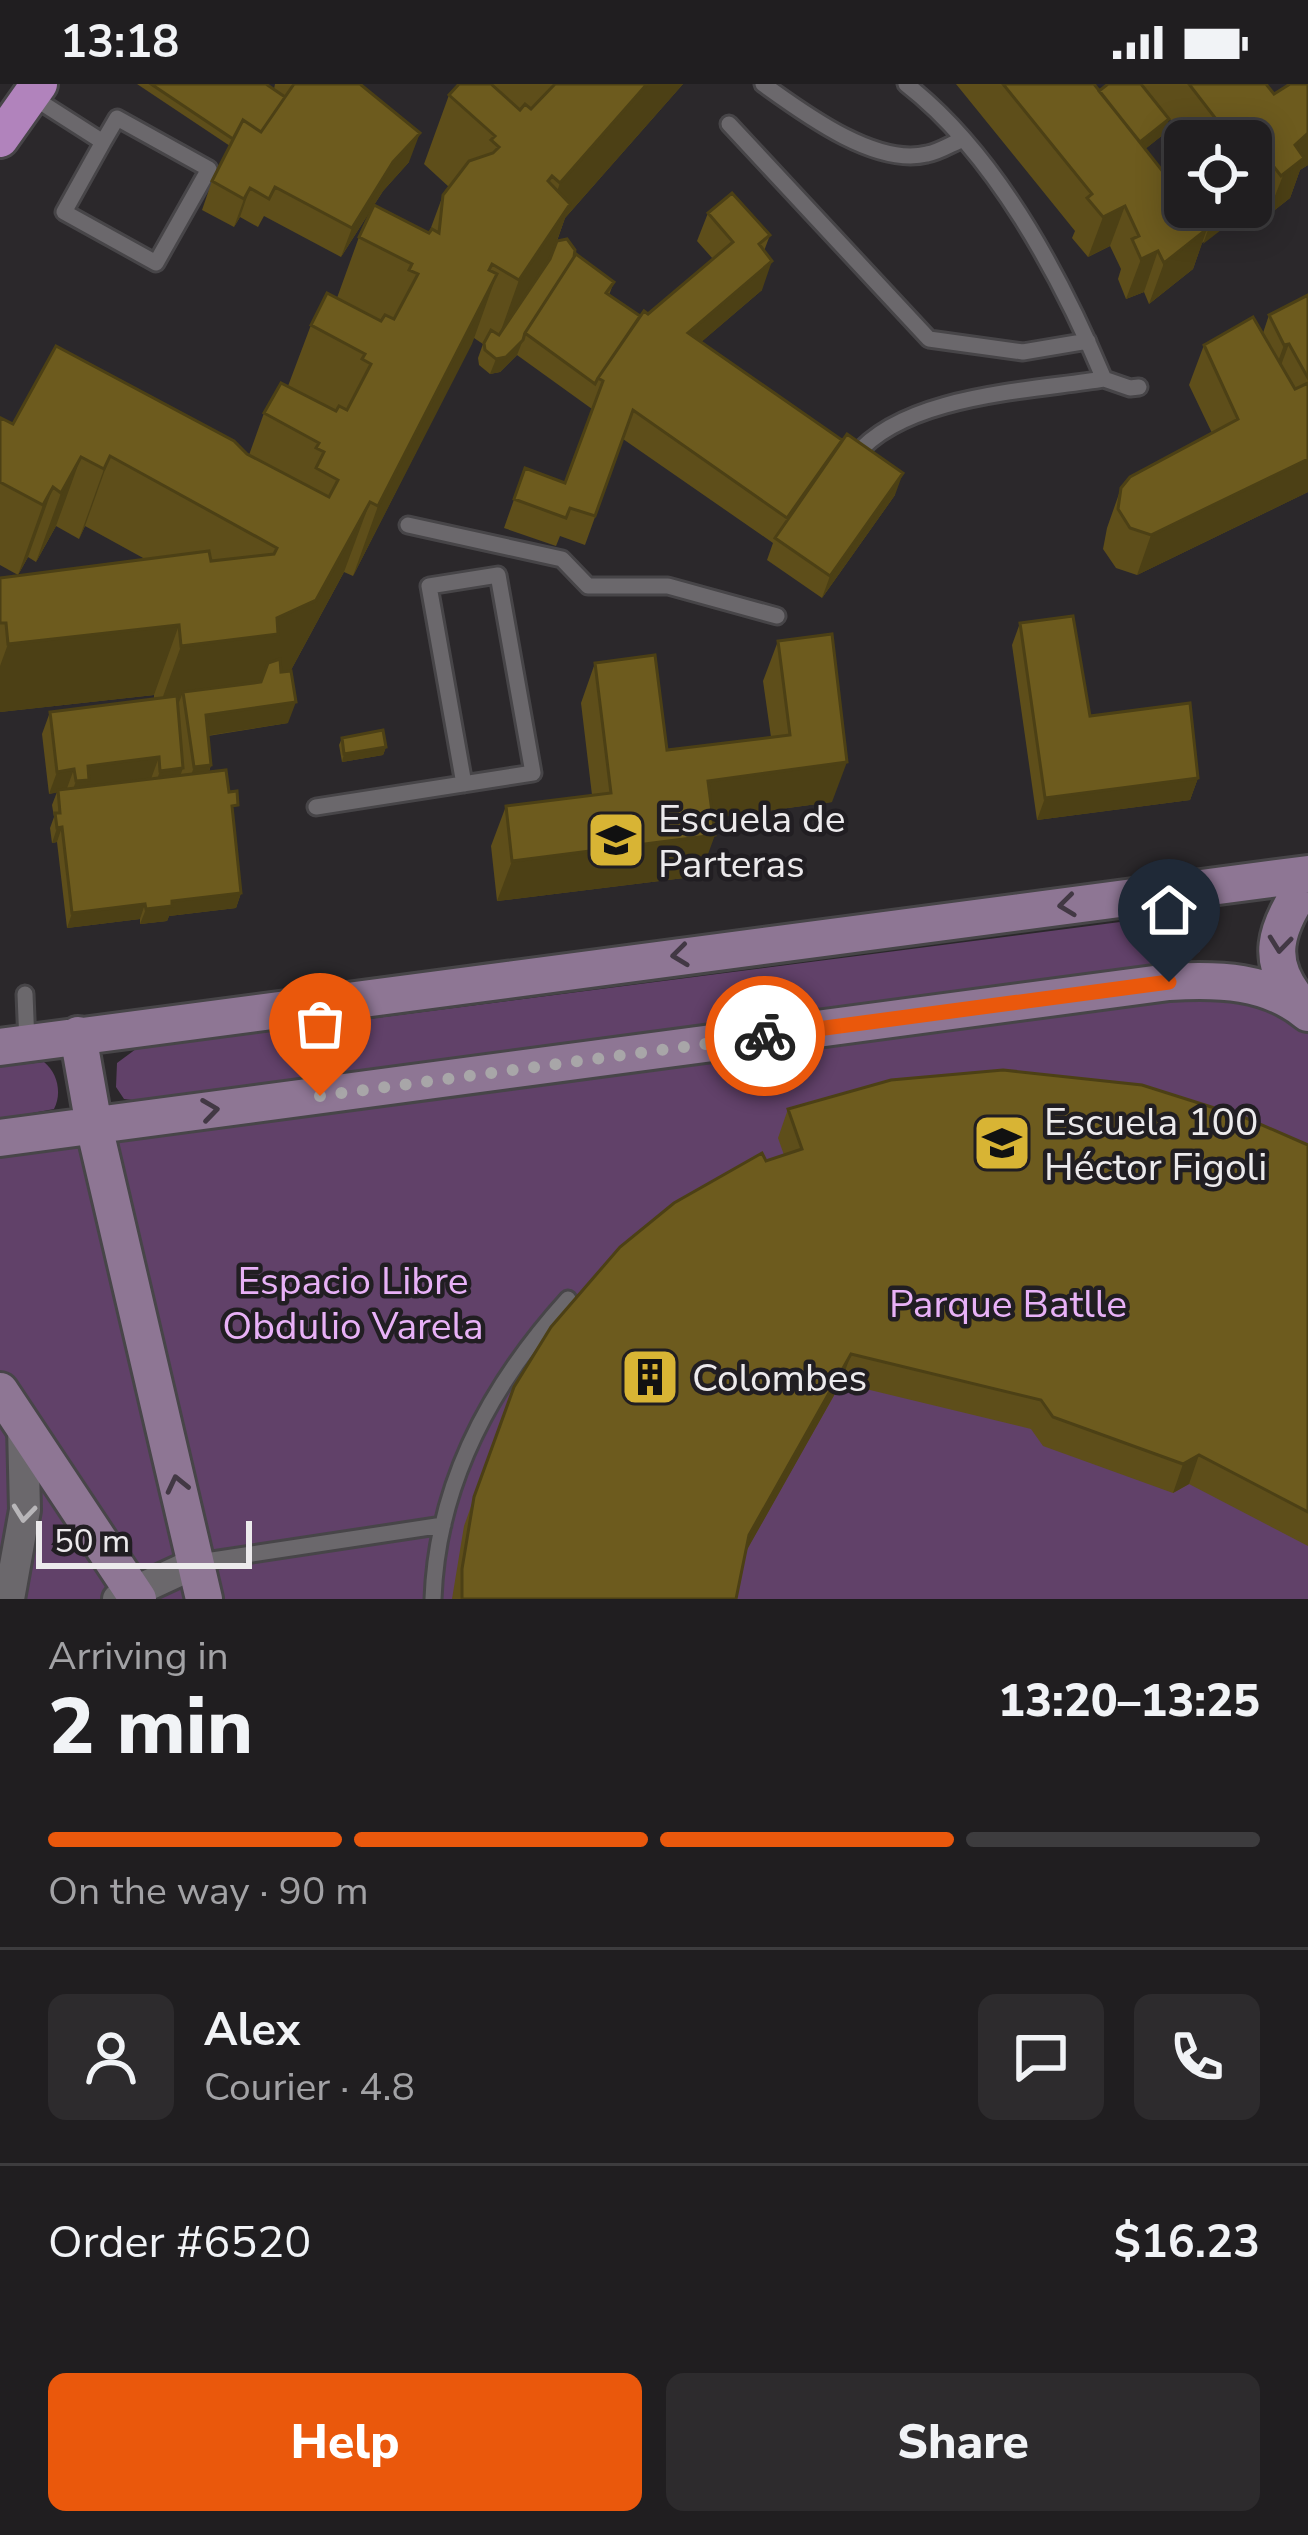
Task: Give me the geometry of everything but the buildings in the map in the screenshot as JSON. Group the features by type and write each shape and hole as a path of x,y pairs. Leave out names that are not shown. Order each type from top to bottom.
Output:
{"main road":[{"path":"0,140 35,90"}],"street":[{"path":"1306,1011 1278,969 1276,941 1308,877"},
{"path":"14,1045 1308,877"},
{"path":"0,1138 1169,982 1218,979 1274,993 1306,1011"},
{"path":"0,1391 130,1596 201,1590 94,1126 78,1036"},
{"path":"9,1599 25,1510 23,1426"}],"lane":[{"path":"763,84 826,129 902,155 926,155 962,139"},
{"path":"906,84 962,139 1032,234 1104,379"},
{"path":"35,90 103,142"},
{"path":"117,118 208,169 156,263 64,212 103,142 117,118"},
{"path":"729,124 929,339 1024,352 1088,340"},
{"path":"855,456 888,425 923,410 1104,379 1130,388 1139,386"},
{"path":"408,526 562,560 587,586 668,586 777,616"},
{"path":"316,807 464,784 533,773 498,575 429,586 464,784"},
{"path":"14,1045 25,994"},
{"path":"433,1599 443,1525 457,1475 502,1380 568,1299"},
{"path":"201,1590 443,1525"}],"green space":[{"path":"1174,915 1192,922 1200,937 1200,951 1182,966 141,1101 124,1099 116,1087 117,1063 136,1049"},
{"name":"Parque Batlle","path":"1169,982 1308,1013 1308,1599 0,1599 0,1138"},
{"path":"44,1062 57,1084 54,1109 0,1119 0,1067"}],"way so far":[{"path":"320,1096 765,1036"}],"place":[{"name":"Escuela de Parteras","path":"616,840"},
{"name":"Escuela 100 Héctor Figoli","path":"1002,1143"},
{"name":"Colombes","path":"650,1377"}],"route":[{"path":"765,1036 1169,982"}],"park label":[{"name":"Espacio Libre Obdulio Varela","path":"353,1302"}]}
